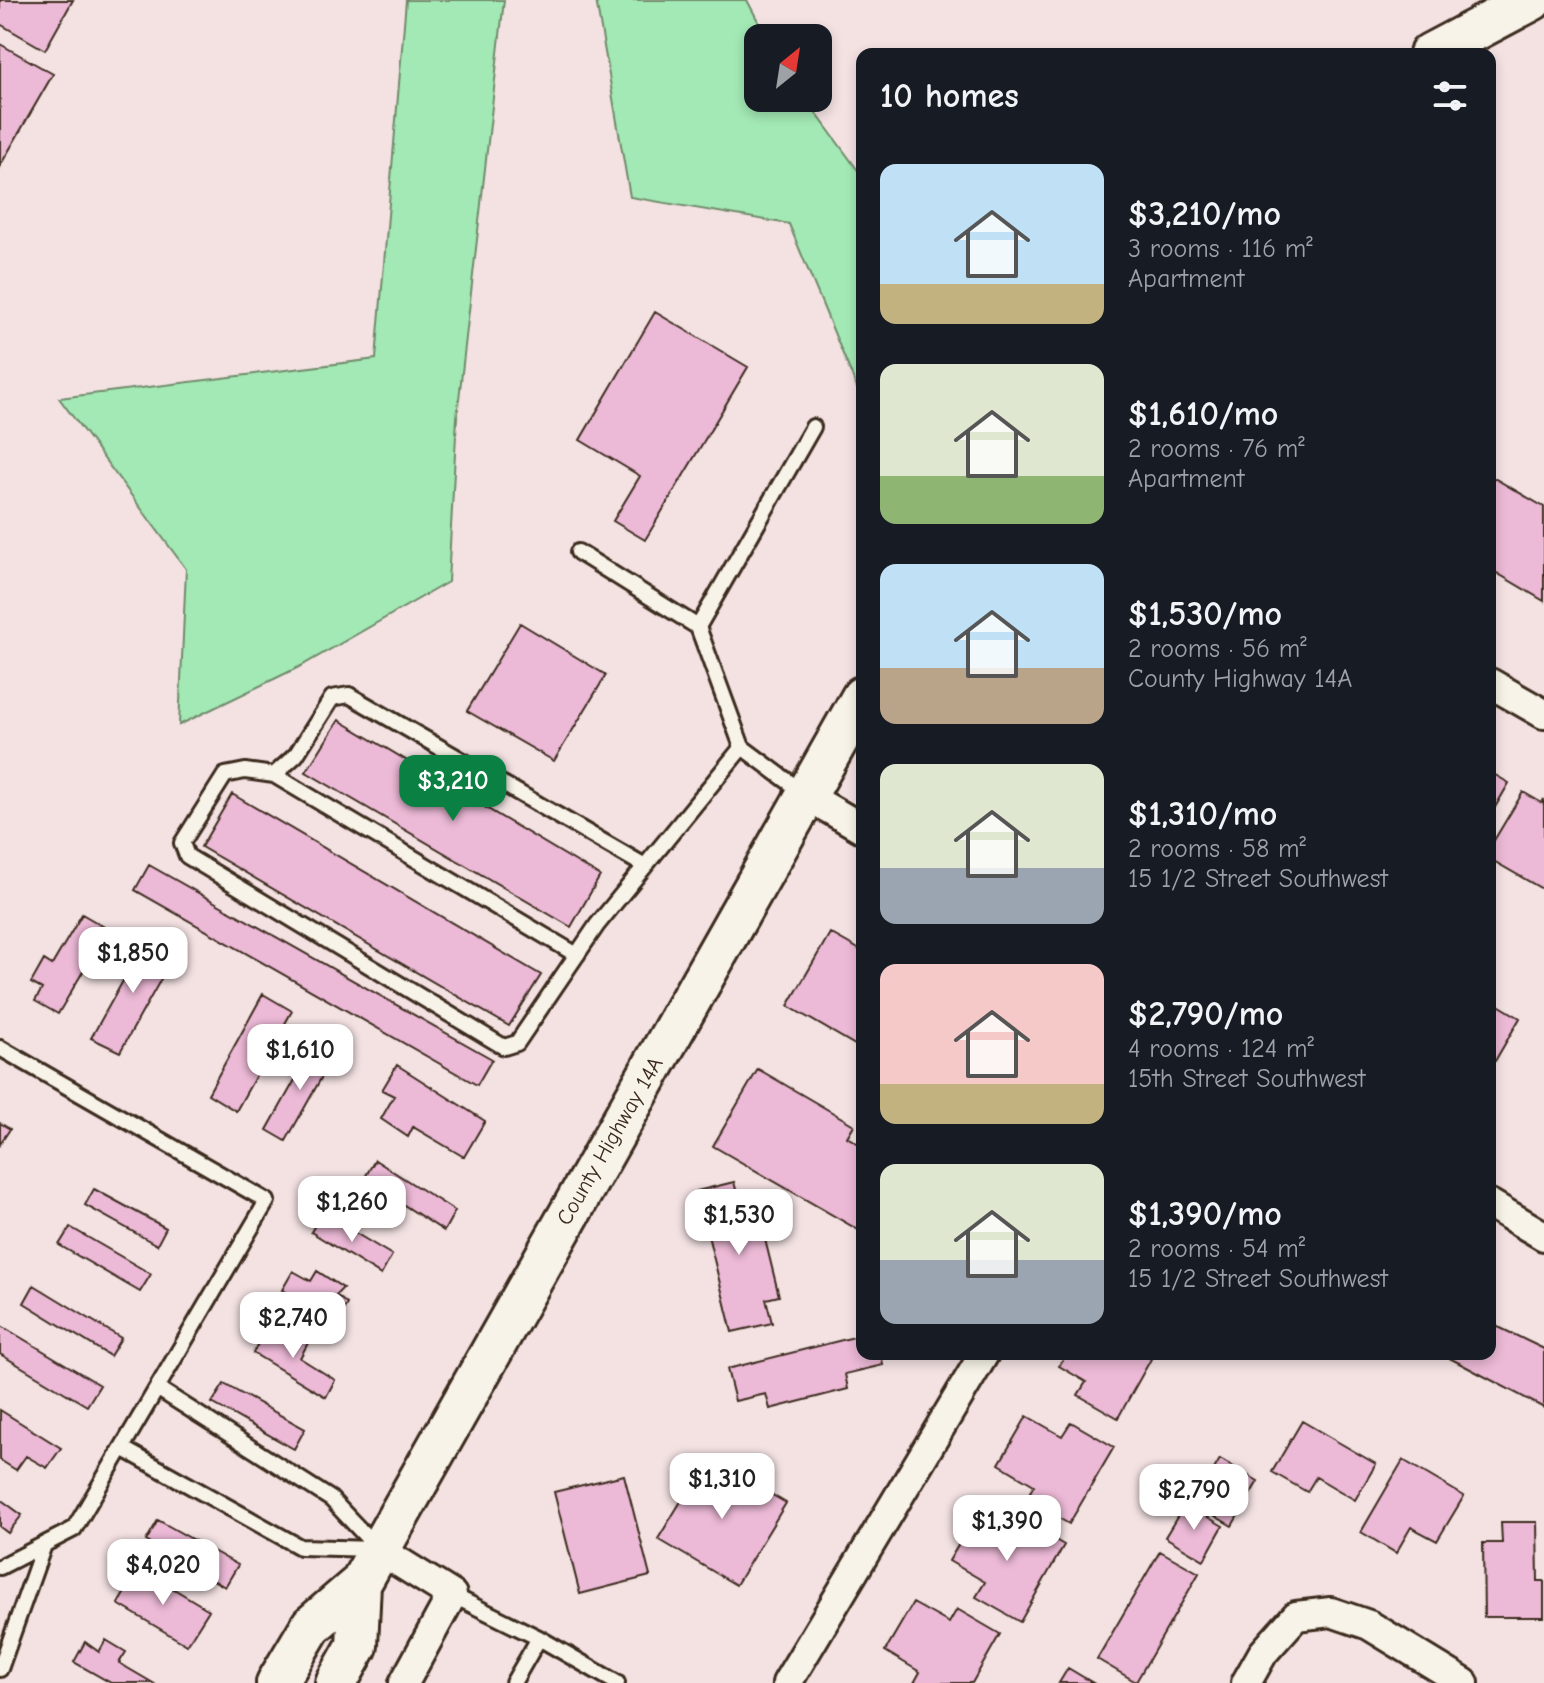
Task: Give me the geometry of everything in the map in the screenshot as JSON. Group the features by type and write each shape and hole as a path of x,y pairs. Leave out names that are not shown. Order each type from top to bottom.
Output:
{"main road":[{"path":"1441,48 1532,0"},
{"name":"County Highway 14A","path":"277,1683 311,1626 360,1584 856,707"},
{"name":"County Highway 14A","path":"336,1683 357,1646 360,1584"}],"street":[{"path":"1496,686 1544,714"},
{"path":"805,795 856,825"},
{"path":"1496,1208 1544,1236"},
{"path":"787,1683 980,1360"},
{"path":"378,1549 452,1595 404,1683"},
{"path":"1246,1683 1263,1653 1296,1616 1331,1612 1369,1625 1464,1683"}],"lane":[{"path":"698,627 813,427"},
{"path":"578,552 698,627 742,747 805,795"},
{"path":"274,775 296,755 332,698 349,695 645,866"},
{"path":"577,955 274,775 245,771 225,775 182,843 187,856 504,1047 517,1043 577,955 742,747"},
{"path":"0,1048 267,1201 74,1529 0,1567"},
{"path":"157,1388 331,1499 378,1549"},
{"path":"122,1448 300,1547 378,1549"},
{"path":"0,1669 44,1545"},
{"path":"452,1595 539,1638 617,1683"},
{"path":"513,1683 539,1638"}],"green space":[{"path":"406,0 504,0 457,417 448,582 301,666 179,725 186,569 59,398 376,359"},
{"path":"596,0 747,0 760,24 744,24 744,112 815,112 856,168 856,386 789,224 630,197"}],"building":[{"path":"0,0 73,0 45,50 0,24"},
{"path":"0,44 53,74 0,166"},
{"path":"655,312 748,367 645,540 613,521 640,476 580,440"},
{"path":"1496,479 1544,507 1544,601 1496,573"},
{"path":"520,623 606,675 554,761 467,711"},
{"path":"339,720 600,876 571,927 306,772"},
{"path":"1496,775 1509,783 1496,806"},
{"path":"1523,792 1542,803 1544,799 1544,890 1496,862 1496,837"},
{"path":"232,794 541,975 509,1026 201,847"},
{"path":"149,865 492,1059 477,1085 135,890"},
{"path":"82,914 108,929 58,1014 35,1001 42,989 31,983 44,960 52,965"},
{"path":"830,933 856,948 856,1046 788,1006"},
{"path":"147,938 175,954 120,1052 91,1038"},
{"path":"263,994 292,1011 236,1111 208,1094"},
{"path":"1496,1004 1520,1018 1496,1059"},
{"path":"315,1044 334,1055 286,1141 267,1130"},
{"path":"397,1065 485,1121 464,1157 413,1127 408,1137 381,1119 394,1096 382,1090"},
{"path":"758,1069 854,1125 847,1137 856,1142 856,1229 713,1146"},
{"path":"0,1123 10,1129 0,1144"},
{"path":"375,1160 455,1211 444,1231 364,1179"},
{"path":"734,1182 743,1215 758,1211 779,1296 766,1299 772,1323 732,1332 697,1191"},
{"path":"94,1189 166,1228 157,1245 85,1205"},
{"path":"322,1213 392,1255 381,1275 311,1232"},
{"path":"70,1227 151,1274 140,1292 59,1245"},
{"path":"293,1271 311,1281 317,1271 343,1288 336,1295 347,1304 335,1324 282,1290"},
{"path":"34,1285 121,1338 110,1356 24,1303"},
{"path":"0,1325 100,1385 87,1406 0,1354"},
{"path":"286,1326 309,1341 300,1358 335,1380 326,1397 253,1353 263,1334 276,1342"},
{"path":"1496,1326 1544,1349 1544,1408 1453,1360 1496,1360"},
{"path":"856,1337 856,1360 882,1360 883,1365 845,1374 848,1389 770,1409 766,1394 735,1401 727,1369"},
{"path":"1062,1360 1150,1360 1118,1418 1078,1395 1086,1382 1059,1366"},
{"path":"224,1384 305,1429 294,1449 212,1403"},
{"path":"0,1410 61,1448 47,1468 26,1456 16,1470 0,1460"},
{"path":"1027,1416 1062,1436 1071,1422 1114,1447 1069,1524 1026,1499 1034,1485 999,1464"},
{"path":"1302,1421 1376,1464 1355,1500 1316,1477 1307,1492 1272,1472"},
{"path":"708,1457 786,1503 736,1585 658,1539"},
{"path":"1220,1459 1258,1481 1232,1526 1194,1504"},
{"path":"1403,1460 1464,1496 1437,1541 1411,1527 1396,1553 1361,1532"},
{"path":"624,1475 650,1576 580,1594 554,1492"},
{"path":"0,1499 22,1515 8,1533 0,1527"},
{"path":"1185,1504 1223,1526 1204,1560 1165,1537"},
{"path":"977,1513 1013,1534 1021,1520 1064,1545 1020,1622 976,1597 985,1582 949,1561"},
{"path":"158,1520 238,1565 225,1587 146,1541"},
{"path":"1501,1522 1537,1522 1538,1581 1544,1581 1544,1617 1484,1617 1483,1543 1502,1543"},
{"path":"1160,1551 1199,1573 1136,1682 1097,1659"},
{"path":"139,1568 209,1610 187,1645 118,1604"},
{"path":"913,1603 949,1623 957,1609 1000,1634 972,1683 914,1683 920,1672 885,1651"},
{"path":"106,1640 126,1652 119,1663 153,1683 111,1683 74,1662 85,1642 99,1652"},
{"path":"1068,1668 1093,1683 1059,1683"}]}
